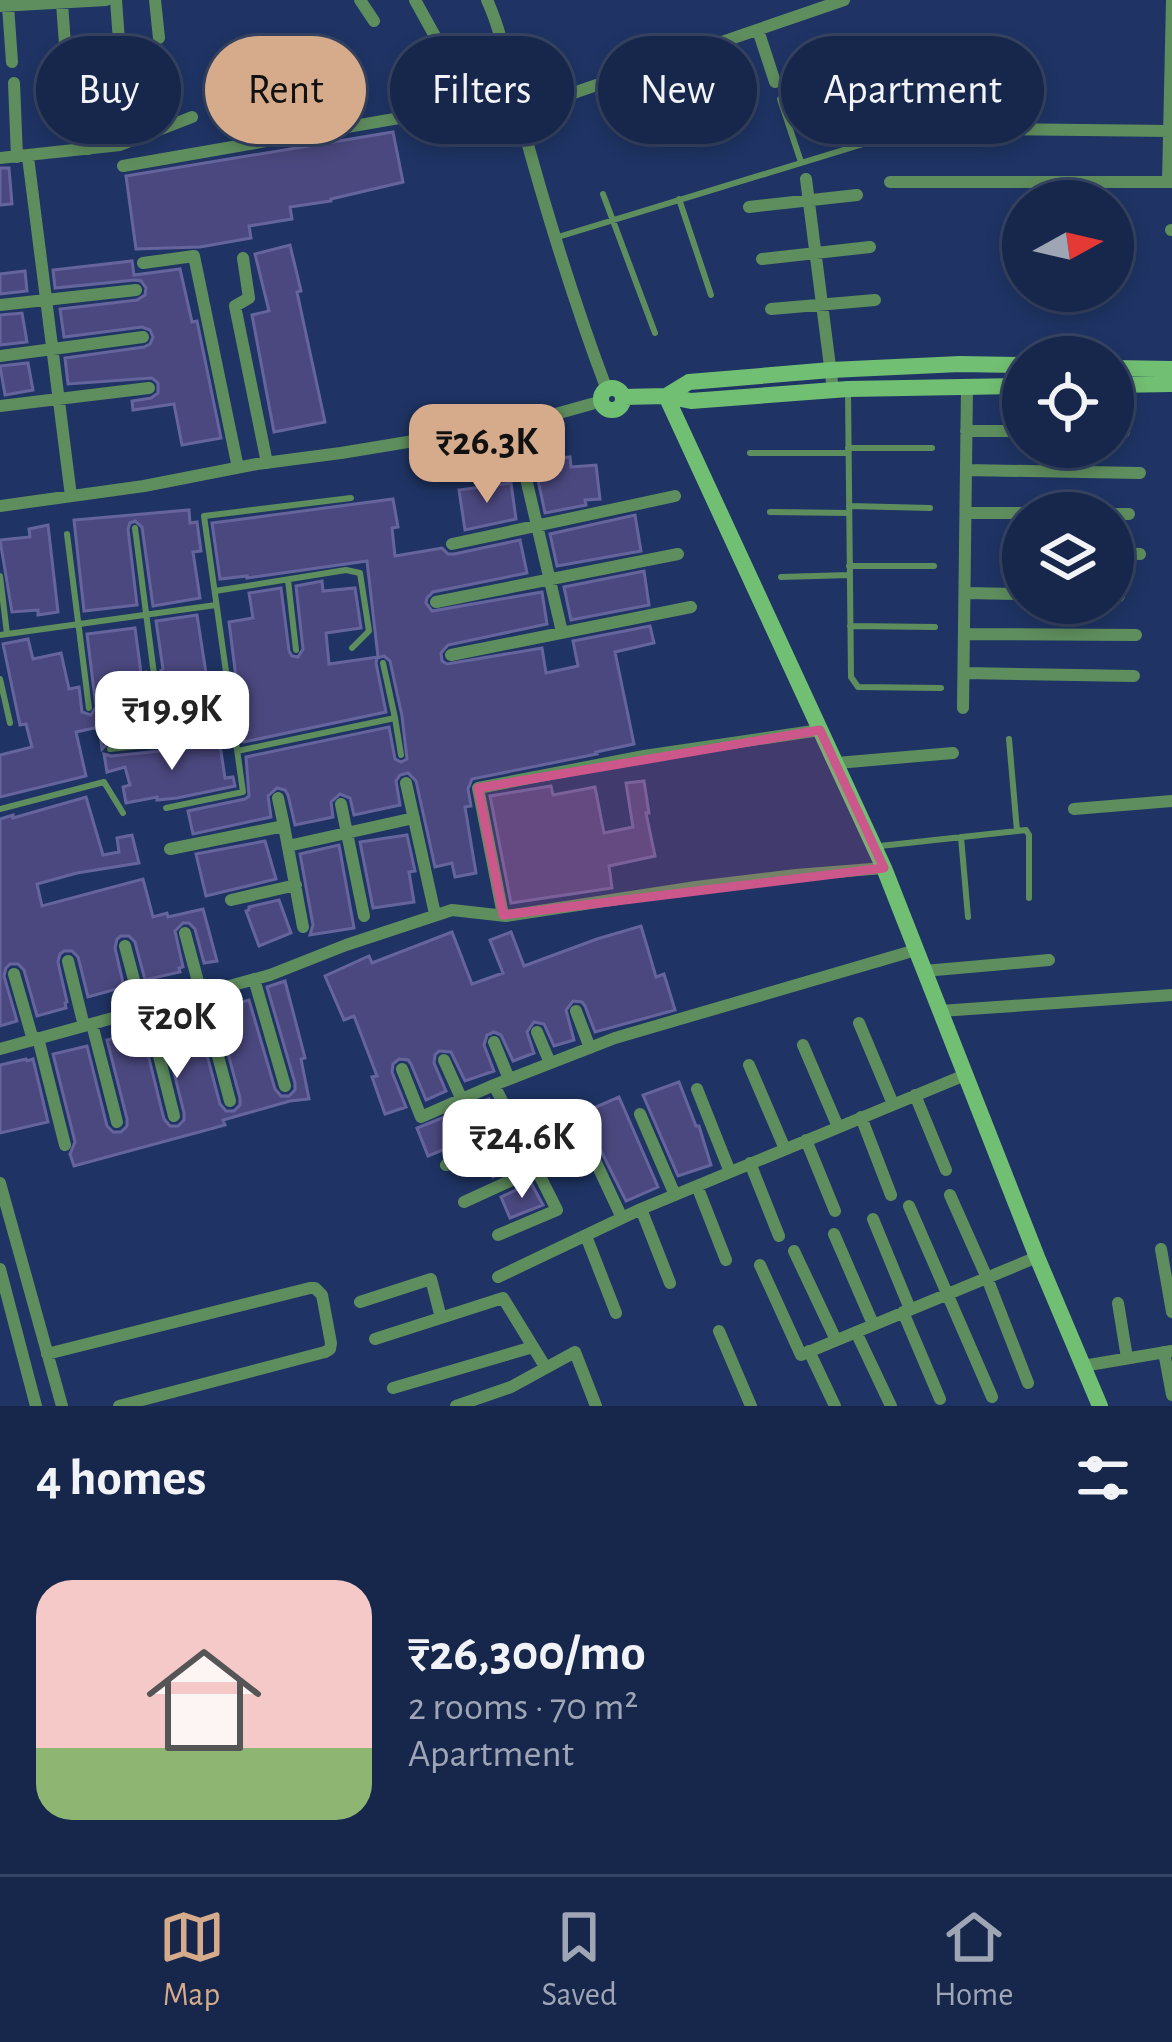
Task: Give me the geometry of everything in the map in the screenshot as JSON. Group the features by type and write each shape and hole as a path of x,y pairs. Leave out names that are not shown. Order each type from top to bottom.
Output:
{"street":[{"path":"13,62 4,6 106,0"},
{"path":"116,0 118,36"},
{"path":"154,0 159,36"},
{"path":"360,0 374,21"},
{"path":"415,0 435,36"},
{"path":"487,0 500,36"},
{"path":"574,87 844,0"},
{"path":"890,182 1170,182 1172,0"},
{"path":"62,3 64,36"},
{"path":"758,29 775,82"},
{"path":"14,83 70,496"},
{"path":"181,121 192,117"},
{"path":"123,166 390,125"},
{"path":"1044,130 1170,131"},
{"path":"89,144 89,149"},
{"path":"0,158 122,144"},
{"path":"528,144 554,238 610,396"},
{"path":"806,179 822,304 840,380"},
{"path":"749,207 857,195"},
{"path":"762,259 870,247"},
{"path":"143,263 194,256 238,468"},
{"path":"243,258 249,298 235,306 267,463"},
{"path":"0,305 136,290"},
{"path":"770,309 874,300"},
{"path":"0,356 143,337"},
{"path":"0,506 513,423 610,396 691,401 960,364 1002,365"},
{"path":"1134,368 1172,369"},
{"path":"840,380 1002,386"},
{"path":"1134,385 1172,384"},
{"path":"963,708 967,387"},
{"path":"0,406 149,388"},
{"path":"666,396 884,868 1100,1406"},
{"path":"513,423 562,632"},
{"path":"966,430 1002,431"},
{"path":"966,470 1140,473"},
{"path":"452,544 675,496"},
{"path":"966,513 1002,514"},
{"path":"436,602 678,554"},
{"path":"1134,554 1140,554"},
{"path":"965,593 1002,594"},
{"path":"451,655 691,607"},
{"path":"965,634 1136,635"},
{"path":"964,674 1134,676"},
{"path":"502,915 478,788 644,756 820,730"},
{"path":"837,763 953,753"},
{"path":"406,783 435,914"},
{"path":"278,798 303,927"},
{"path":"1074,809 1172,801"},
{"path":"341,804 364,916"},
{"path":"288,845 414,818"},
{"path":"170,849 284,826"},
{"path":"0,1048 254,980 452,910 502,915 696,886 884,868"},
{"path":"230,900 296,885"},
{"path":"185,933 230,1101"},
{"path":"125,946 174,1116"},
{"path":"402,1070 422,1117 590,1048 916,950"},
{"path":"924,971 1049,960"},
{"path":"68,962 117,1122"},
{"path":"14,974 65,1145"},
{"path":"254,980 285,1086"},
{"path":"940,1011 1172,995"},
{"path":"576,1010 590,1048"},
{"path":"859,1023 892,1104"},
{"path":"537,1032 550,1063"},
{"path":"494,1042 509,1079"},
{"path":"803,1045 838,1127"},
{"path":"444,1060 462,1100"},
{"path":"748,1065 785,1149"},
{"path":"498,1276 640,1209 965,1075"},
{"path":"494,1085 557,1210 498,1235"},
{"path":"697,1089 730,1172"},
{"path":"915,1095 946,1169"},
{"path":"640,1114 675,1195"},
{"path":"861,1117 891,1195"},
{"path":"446,1165 517,1130"},
{"path":"585,1139 622,1218"},
{"path":"806,1140 835,1211"},
{"path":"750,1163 778,1236"},
{"path":"464,1202 536,1169"},
{"path":"0,1183 5,1218 62,1406"},
{"path":"697,1186 726,1260"},
{"path":"950,1195 1028,1383"},
{"path":"909,1206 992,1397"},
{"path":"640,1209 670,1283"},
{"path":"873,1219 940,1399"},
{"path":"834,1234 873,1324"},
{"path":"586,1236 616,1312"},
{"path":"1161,1249 1172,1312"},
{"path":"794,1251 836,1340"},
{"path":"760,1265 801,1355 1037,1257"},
{"path":"0,1269 36,1406"},
{"path":"360,1302 430,1279 441,1318"},
{"path":"47,1354 310,1288 322,1295 331,1343 325,1352 118,1406"},
{"path":"375,1339 503,1298 546,1367"},
{"path":"1118,1303 1127,1358"},
{"path":"718,1330 751,1406"},
{"path":"856,1332 891,1406"},
{"path":"393,1388 533,1347"},
{"path":"809,1351 835,1406"},
{"path":"456,1406 511,1387 574,1352 596,1406"},
{"path":"1083,1366 1168,1352 1172,1395"}],"lane":[{"path":"780,99 801,162"},
{"path":"554,238 863,144"},
{"path":"603,194 655,333"},
{"path":"679,200 711,295"},
{"path":"840,380 848,450 850,677 858,687 941,688"},
{"path":"750,453 932,448"},
{"path":"166,808 243,792 204,516 351,498"},
{"path":"770,512 930,508"},
{"path":"135,528 156,690"},
{"path":"67,534 89,708"},
{"path":"849,566 934,566"},
{"path":"214,591 346,570 360,573 369,631 352,648"},
{"path":"781,577 850,575"},
{"path":"0,576 4,634 217,604"},
{"path":"288,580 296,650"},
{"path":"850,626 934,627"},
{"path":"383,662 401,755"},
{"path":"0,679 10,724"},
{"path":"237,751 395,718"},
{"path":"110,748 235,736"},
{"path":"1009,739 1017,831"},
{"path":"0,809 104,782 123,813"},
{"path":"874,847 1026,830 1029,898"},
{"path":"962,837 968,917"}],"highlighted area":[{"path":"820,730 884,868 503,915 478,788"}],"building":[{"path":"390,132 403,182 290,207 292,219 249,226 251,238 200,247 136,249 126,176 320,144 366,144 366,136"},
{"path":"0,168 9,168 12,204 0,205"},
{"path":"290,245 325,422 274,432 252,315 269,311 255,254"},
{"path":"132,261 134,275 180,269 192,322 197,321 221,438 182,445 174,404 133,410 132,401 158,393 158,383 152,378 68,384 65,358 144,347 153,337 142,327 64,337 60,309 137,300 146,288 135,280 55,288 53,270"},
{"path":"25,271 27,291 0,294 0,274"},
{"path":"22,313 27,342 0,345 0,315"},
{"path":"28,363 33,390 5,395 0,366"},
{"path":"570,457 571,467 596,465 600,499 545,513 534,461"},
{"path":"511,483 516,519 465,530 459,490"},
{"path":"393,499 398,527 392,528 395,556 442,548 454,554 520,540 527,573 433,592 426,603 432,611 542,592 547,624 448,645 441,653 447,664 542,648 546,673 578,666 573,641 650,626 654,643 615,652 634,744 472,779 468,789 471,806 465,807 476,873 455,877 452,863 435,867 416,781 408,773 396,781 400,805 354,815 350,798 340,794 331,802 333,817 295,825 288,795 277,788 268,796 271,817 193,834 188,811 249,796 246,757 389,727 395,759 407,759 390,661 384,656 376,663 386,712 244,742 229,622 253,618 249,593 281,588 289,651 298,657 303,649 296,586 322,581 323,591 355,588 361,628 326,633 329,664 378,657 367,561 220,579 212,523"},
{"path":"189,510 190,523 197,522 201,551 193,552 200,598 153,606 142,527 135,521 128,529 137,605 84,611 74,520"},
{"path":"635,515 641,551 557,566 550,534"},
{"path":"48,525 58,612 12,612 0,540 30,537 29,529"},
{"path":"644,571 649,605 571,620 564,587"},
{"path":"197,615 215,731 109,742 102,749 99,727 76,732 86,776 0,797 0,755 32,747 26,724 20,725 3,644 28,639 33,659 61,653 69,689 79,687 82,712 91,715 96,707 87,634 135,628 141,673 146,672 149,694 158,697 163,692 163,669 156,621"},
{"path":"220,745 225,778 233,777 235,786 126,803 123,787 130,785 125,767 107,772 104,754 111,756"},
{"path":"644,781 655,856 609,866 612,888 511,903 490,796 551,786 553,795 595,787 604,833 633,827 626,783"},
{"path":"86,797 103,855 119,852 117,838 132,835 139,863 37,884 42,906 143,879 153,917 203,909 217,961 204,963 195,929 183,923 175,931 180,972 145,980 135,942 121,936 115,948 124,987 88,997 78,957 64,951 58,962 66,1008 37,1016 24,970 10,964 4,976 17,1021 0,1026 0,819"},
{"path":"407,835 415,871 409,872 414,902 373,908 360,842"},
{"path":"265,841 276,879 206,896 196,854"},
{"path":"339,845 354,928 310,935 313,925 300,854"},
{"path":"279,900 291,933 259,946 246,911"},
{"path":"641,926 656,977 664,974 675,1010 595,1032 585,1006 573,1001 566,1010 574,1040 554,1046 544,1024 534,1022 527,1032 534,1053 513,1061 501,1035 487,1035 484,1045 494,1071 465,1081 451,1052 439,1051 434,1063 446,1091 426,1100 411,1064 399,1059 392,1072 406,1107 385,1114 372,1077 377,1076 354,1016 344,1020 325,976 369,956 372,963 452,932 472,984 503,973 490,940 511,932 524,966"},
{"path":"285,981 305,1058 301,1059 309,1099 74,1166 70,1154 75,1142 53,1054 87,1046 107,1126 121,1132 127,1119 107,1040 142,1030 164,1119 178,1126 184,1113 162,1024 196,1014 220,1104 234,1111 240,1098 216,1009 249,1000 275,1089 289,1096 295,1083 267,987"},
{"path":"33,1059 48,1122 0,1133 0,1065"},
{"path":"679,1082 711,1165 678,1176 643,1095"},
{"path":"619,1097 658,1187 626,1201 582,1113"},
{"path":"489,1099 503,1125 428,1156 417,1128"},
{"path":"512,1144 522,1164 493,1177 484,1158"},
{"path":"531,1183 543,1205 510,1218 501,1197"}]}
